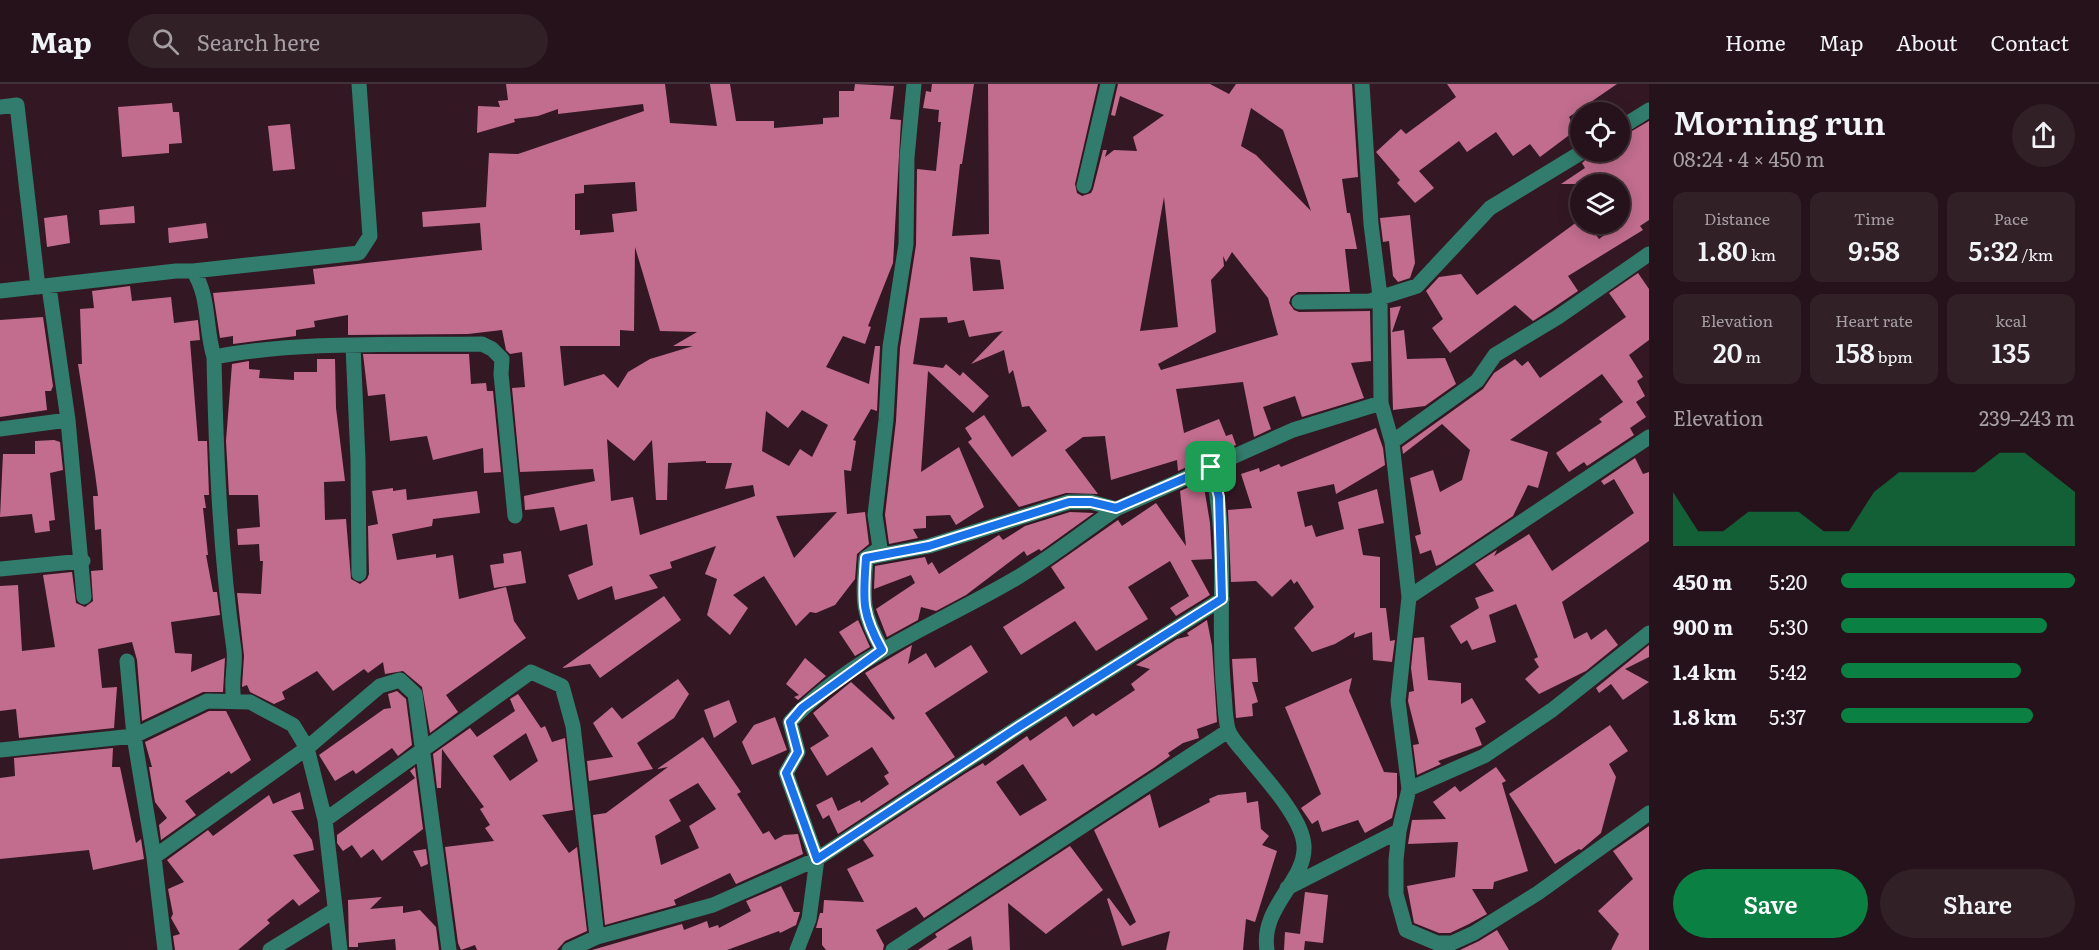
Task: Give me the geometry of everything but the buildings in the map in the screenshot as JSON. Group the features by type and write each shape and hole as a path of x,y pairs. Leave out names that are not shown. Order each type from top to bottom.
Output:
{"street":[{"path":"0,291 359,253 370,236 359,84"},
{"path":"866,558 880,548 875,515 886,420 890,347 906,244 908,157 914,84"},
{"path":"1084,186 1108,84"},
{"path":"1362,84 1371,224 1380,296 1381,403 1392,442 1409,597 1398,701 1409,789 1399,831 1396,894 1406,930 1437,943 1452,943 1474,933 1538,893 1649,813"},
{"path":"0,107 17,105 43,287 68,420 83,561 84,597"},
{"path":"1630,122 1649,110"},
{"path":"1299,302 1370,302 1380,296 1417,286 1490,208 1570,159"},
{"path":"1392,442 1478,381 1495,355 1558,317 1649,255"},
{"path":"193,271 203,285 209,342 214,357 225,594 234,654 231,685 234,700"},
{"path":"214,357 250,350 482,344 502,359 501,374 515,516"},
{"path":"353,346 359,494 358,574"},
{"path":"797,950 809,919 817,859 786,773 798,752 790,722 802,708 882,650 1019,577 1116,508 1293,430 1381,403"},
{"path":"0,429 68,420"},
{"path":"1409,597 1649,437"},
{"path":"1211,467 1219,497 1221,661 1228,731 1299,825 1304,845 1303,860 1270,917 1266,931 1267,950"},
{"path":"866,558 929,546 1069,502 1091,502 1116,508"},
{"path":"866,558 864,610 867,623 882,650"},
{"path":"0,569 83,561"},
{"path":"571,950 597,936 712,905 817,859 1020,726 1222,599"},
{"path":"1409,789 1494,749 1552,710 1649,633"},
{"path":"127,661 134,736 154,856 165,950"},
{"path":"325,820 531,672 562,686 573,726 597,936"},
{"path":"154,856 307,748 380,686 400,680 416,694 449,950"},
{"path":"0,750 134,736 207,701 250,702 294,725 307,748 325,820 340,950"},
{"path":"893,950 1228,731"},
{"path":"1287,888 1399,831"},
{"path":"270,950 335,910"}],"route":[{"path":"1211,467 1219,497 1222,599 1020,726 817,859 786,773 798,752 792,737 790,722 802,708 882,650 867,623 864,610 866,558 929,546 1018,520 1069,502 1091,502 1116,508 1211,467"}]}
